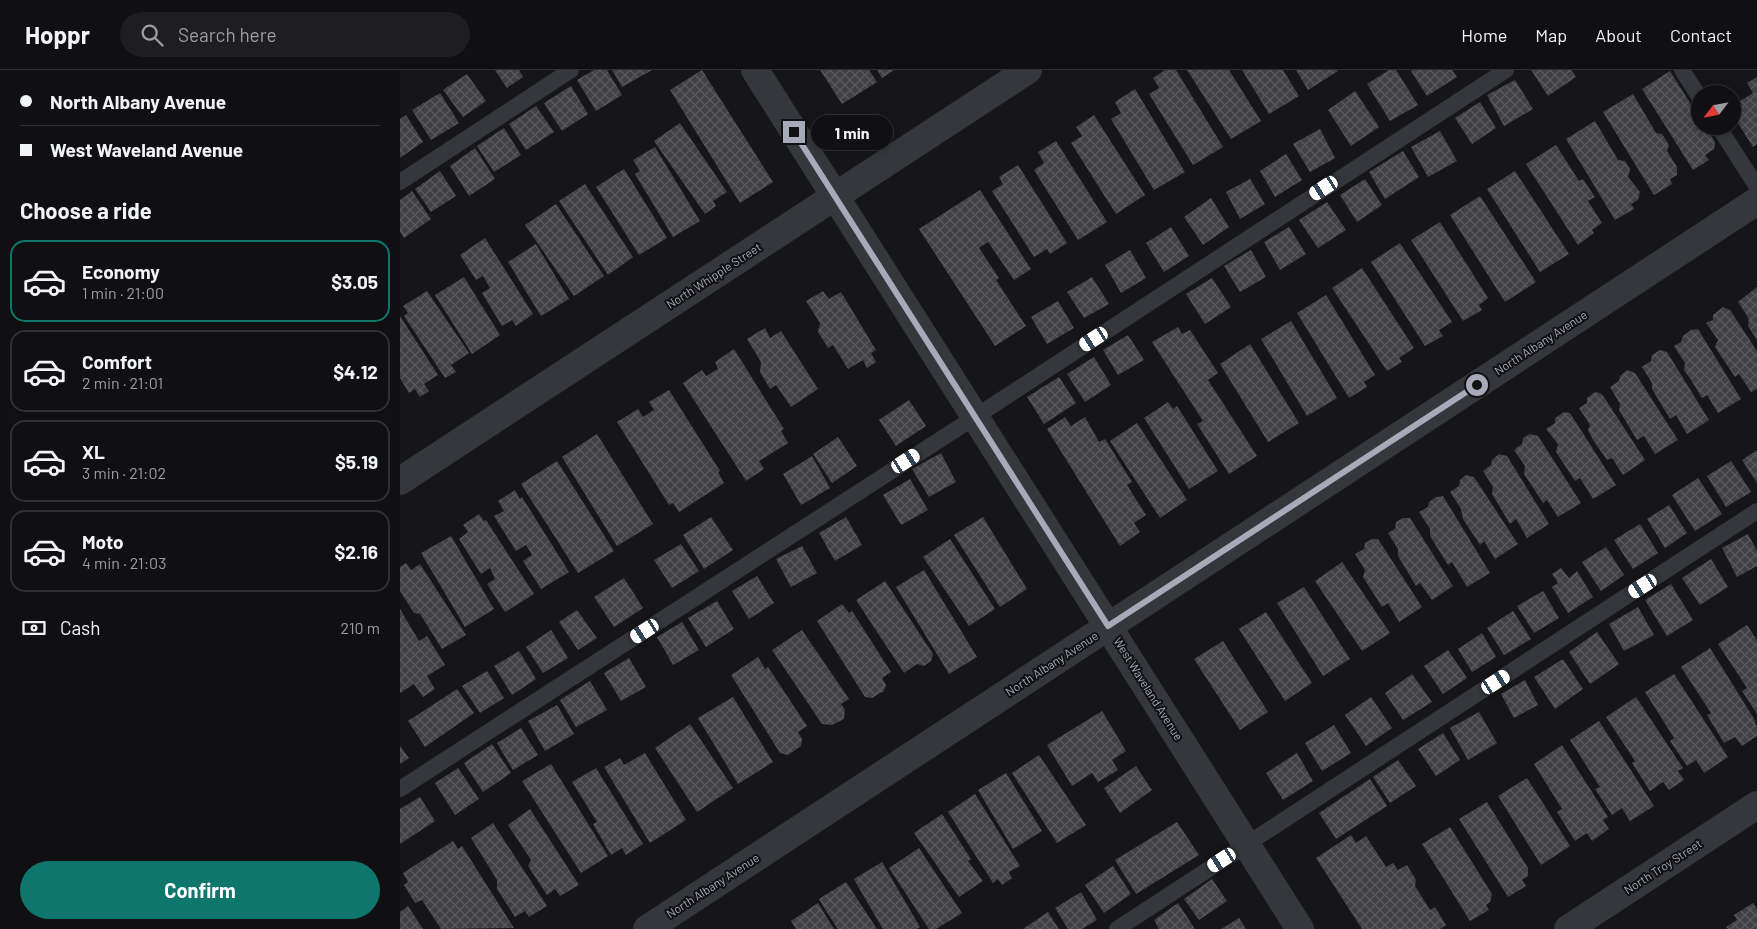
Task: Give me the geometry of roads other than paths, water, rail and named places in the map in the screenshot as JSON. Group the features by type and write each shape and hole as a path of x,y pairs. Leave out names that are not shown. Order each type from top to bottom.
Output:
{"street":[{"name":"West Waveland Avenue","path":"755,70 1300,929"},
{"name":"North Whipple Street","path":"400,481 1028,70"},
{"name":"North Albany Avenue","path":"647,929 1757,201"},
{"name":"North Troy Street","path":"1568,929 1757,805"}],"lane":[{"path":"400,182 571,70"},
{"path":"400,789 975,417 1506,70"},
{"path":"1682,70 1692,85"},
{"path":"1724,135 1757,187"},
{"path":"1118,929 1757,511"}]}
